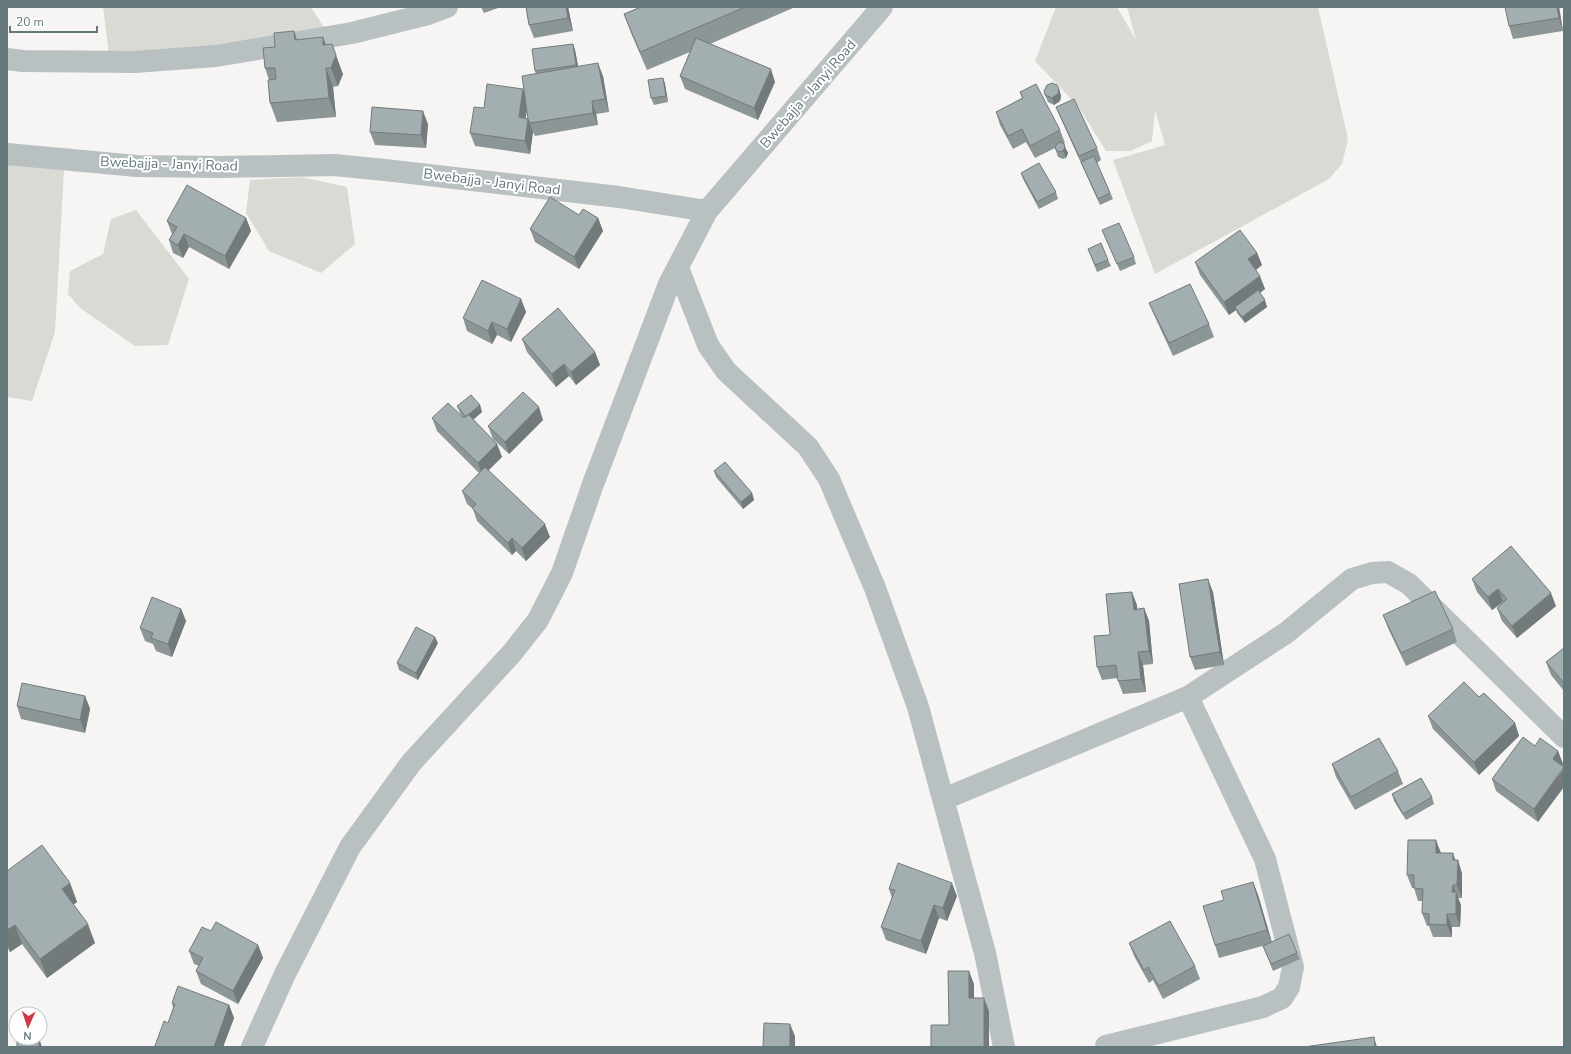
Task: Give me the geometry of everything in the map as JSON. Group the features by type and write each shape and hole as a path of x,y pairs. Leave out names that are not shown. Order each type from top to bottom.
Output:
{"street":[{"path":"7,59 23,61 134,62 216,56 352,33 428,14 447,7"},
{"name":"Bwebajja - Janyi Road","path":"7,154 137,166 219,167 334,165 619,197 707,211 882,7"},
{"path":"252,1047 285,974 350,847 411,763 512,653 538,620 562,573 596,476 670,284 707,211"},
{"path":"678,268 708,345 726,371 808,447 829,479 875,588 918,707 944,799 985,953 1004,1047"},
{"path":"944,799 1188,696 1286,632 1352,579 1372,573 1388,572 1409,584 1564,737"},
{"path":"1106,1046 1263,1007 1282,998 1289,987 1292,966 1265,859 1188,696"}],"shaded area":[{"path":"103,7 311,7 325,29 247,43 109,54"},
{"path":"1056,7 1117,7 1136,40 1127,7 1318,7 1348,139 1342,164 1329,179 1155,274 1113,160 1165,145 1155,110 1152,141 1131,151 1106,151 1078,106 1035,61"},
{"path":"7,164 64,170 55,332 32,401 7,397"},
{"path":"301,177 347,187 355,244 321,273 269,251 246,213 250,180"},
{"path":"136,210 189,279 168,345 135,346 80,308 68,294 70,271 103,254 111,219"}],"building":[{"path":"526,7 566,7 568,18 529,25"},
{"path":"641,7 745,7 640,52 624,14"},
{"path":"1505,7 1557,7 1559,18 1509,26"},
{"path":"294,31 295,40 323,37 323,45 332,44 336,55 331,68 326,68 329,98 270,103 268,80 276,79 275,68 265,68 263,48 275,47 274,33"},
{"path":"696,38 771,69 754,108 680,76"},
{"path":"573,44 576,65 535,71 532,49"},
{"path":"598,63 605,99 592,101 593,113 530,123 528,119 522,76"},
{"path":"663,78 666,96 651,98 648,80"},
{"path":"1052,83 1057,85 1059,89 1058,94 1052,98 1045,95 1044,91 1047,85"},
{"path":"487,84 523,89 519,117 528,119 525,141 470,133 474,107 484,108"},
{"path":"1036,84 1060,130 1030,146 1022,129 1008,136 996,112 1023,98 1020,92"},
{"path":"1074,99 1097,148 1079,156 1056,107"},
{"path":"372,107 423,111 421,135 370,132"},
{"path":"1059,142 1064,144 1065,147 1063,151 1060,152 1056,150 1055,147"},
{"path":"1094,156 1110,193 1098,199 1081,162"},
{"path":"1039,163 1056,192 1037,202 1021,173"},
{"path":"187,185 246,218 225,256 184,234 178,245 169,240 177,227 167,221"},
{"path":"550,197 579,215 583,209 598,218 574,257 530,229"},
{"path":"1119,223 1134,257 1117,264 1102,230"},
{"path":"1240,230 1257,253 1248,259 1260,276 1224,302 1195,262"},
{"path":"1101,243 1108,260 1095,265 1088,249"},
{"path":"482,280 521,299 507,329 492,322 488,331 463,318"},
{"path":"1190,284 1209,324 1169,343 1149,303"},
{"path":"1258,290 1265,300 1242,317 1235,307"},
{"path":"558,308 595,352 571,372 564,364 552,374 522,339"},
{"path":"523,392 539,407 505,442 488,426"},
{"path":"471,395 480,405 466,417 457,406"},
{"path":"448,403 464,418 468,414 497,444 478,463 432,418"},
{"path":"725,462 752,493 741,502 714,471"},
{"path":"485,467 545,524 522,548 512,538 508,543 472,508 476,504 462,491"},
{"path":"1511,546 1551,593 1512,626 1497,608 1507,599 1498,589 1488,597 1472,579"},
{"path":"1208,579 1220,652 1190,657 1179,584"},
{"path":"1435,591 1453,629 1401,653 1383,615"},
{"path":"1132,592 1134,610 1144,608 1149,651 1138,652 1141,679 1118,681 1116,665 1097,667 1094,636 1110,635 1106,594"},
{"path":"152,597 181,609 168,644 151,638 153,633 140,628"},
{"path":"416,627 435,637 416,673 397,663"},
{"path":"1564,648 1564,683 1546,662"},
{"path":"1464,682 1479,697 1484,693 1515,723 1474,762 1428,716"},
{"path":"22,683 85,696 80,720 17,706"},
{"path":"1523,737 1535,746 1540,738 1558,751 1553,759 1564,767 1534,809 1492,779"},
{"path":"1379,738 1398,771 1351,797 1332,764"},
{"path":"1421,778 1432,797 1403,814 1392,794"},
{"path":"1408,840 1436,840 1436,853 1453,853 1453,860 1458,860 1457,885 1453,885 1452,892 1456,892 1456,914 1447,914 1447,925 1429,924 1429,914 1422,913 1423,889 1414,888 1414,875 1407,875"},
{"path":"42,845 70,883 62,889 88,924 40,959 15,925 7,930 7,871"},
{"path":"898,863 952,883 943,908 934,905 921,941 881,927 895,890 889,889"},
{"path":"1253,882 1267,930 1215,945 1203,906 1224,900 1221,891"},
{"path":"1170,921 1195,966 1159,986 1148,967 1144,970 1129,943"},
{"path":"216,922 258,945 233,991 196,971 203,958 189,951 202,927 211,931"},
{"path":"1289,934 1297,953 1271,964 1263,946"},
{"path":"948,971 969,971 969,998 984,998 984,1047 931,1047 931,1025 949,1025"},
{"path":"178,986 229,1005 214,1047 155,1046 164,1021 168,1023 175,1004 172,1003"},
{"path":"764,1023 790,1024 790,1047 763,1047"},
{"path":"1374,1037 1375,1047 1304,1047"},
{"path":"17,1046 39,1046 39,1047"}]}
